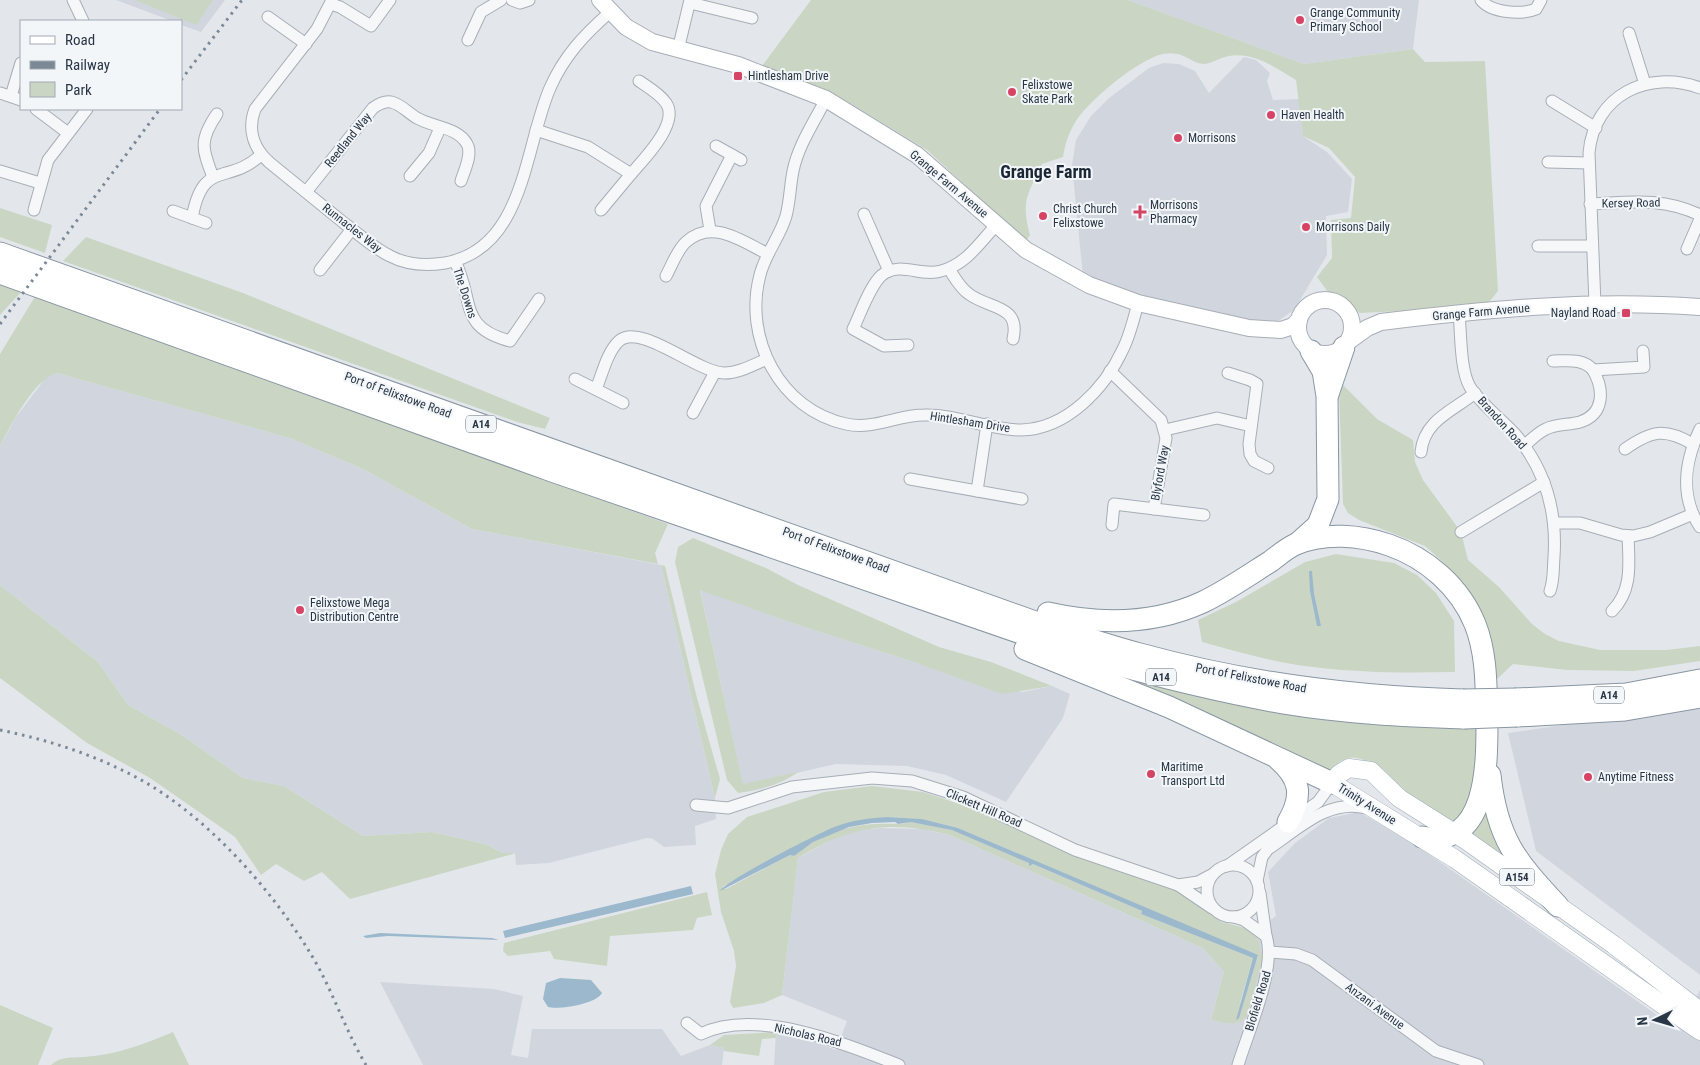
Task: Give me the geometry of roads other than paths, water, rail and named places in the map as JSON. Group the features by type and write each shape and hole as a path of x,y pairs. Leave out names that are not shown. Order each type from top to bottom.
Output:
{"highway":[{"name":"Port of Felixstowe Road","path":"0,253 1038,623 1140,654 1216,672 1350,694 1464,709"},
{"name":"Port of Felixstowe Road","path":"0,273 552,471 869,582 1099,660 1184,683 1294,704 1386,714 1517,708 1624,710 1700,696"},
{"path":"1327,396 1347,344"},
{"path":"962,595 1011,602 1077,619 1113,622 1149,618 1176,612 1204,601 1295,545 1318,525 1328,499 1327,396 1323,371 1308,348"},
{"path":"1328,499 1342,523 1350,530 1404,551 1421,560 1450,585 1467,609 1475,624 1484,663 1487,742 1492,788 1505,839 1525,871 1558,906"},
{"path":"1295,545 1329,537 1372,540"},
{"path":"869,582 924,609 1168,707 1332,783"},
{"name":"Port of Felixstowe Road","path":"1517,708 1626,694 1700,680"},
{"path":"1422,837 1435,839 1454,834 1468,821 1478,806 1484,784 1487,742"},
{"path":"1276,757 1286,766 1298,787 1297,805 1288,822"}],"main road":[{"name":"Trinity Avenue","path":"1700,1011 1614,945 1399,798 1371,771 1349,768 1339,774 1332,783 1422,837 1526,907 1700,1032"}],"street":[{"path":"73,0 83,20"},
{"path":"331,2 371,26 390,0"},
{"path":"468,40 481,12 501,0"},
{"path":"512,0 520,3 529,0"},
{"path":"1481,0 1492,8 1520,12 1536,9 1541,0"},
{"name":"Runnacles Way","path":"331,2 325,17 306,44 255,109 251,124 253,139 261,155 381,252 402,262 428,264 455,261 472,255 489,241 503,225 518,192 546,99 563,63 605,6"},
{"path":"678,50 690,2 752,18"},
{"name":"Grange Farm Avenue","path":"605,6 626,27 644,38 678,50 738,65 826,99 917,155 1026,250 1088,284 1138,303 1217,322 1280,330 1308,348"},
{"path":"268,17 306,44"},
{"path":"1629,33 1645,84"},
{"path":"11,96 20,67"},
{"path":"601,210 665,130 670,117 669,108 664,100 640,80"},
{"path":"1595,304 1589,163 1590,144 1596,128 1607,107 1633,89 1645,84 1672,81 1699,85"},
{"name":"Hintlesham Drive","path":"826,99 792,172 786,216 760,274 756,307 757,328 767,359 783,384 799,402 837,421 865,426 909,416 934,414 1020,430 1054,423 1070,415 1110,370 1123,350 1138,303"},
{"path":"1552,101 1596,128"},
{"name":"Reedland Way","path":"306,192 373,108 386,102 397,104 415,117 459,135 467,144 469,154 461,181"},
{"path":"37,110 68,133"},
{"path":"34,210 48,160 86,110"},
{"path":"213,177 203,146 207,128 217,114"},
{"path":"410,176 428,152 440,128"},
{"path":"536,130 588,147 631,174"},
{"path":"710,230 706,206 736,157 716,146"},
{"path":"192,218 198,192 213,177 243,167 261,155"},
{"path":"1548,162 1589,163"},
{"path":"0,171 40,184"},
{"name":"Kersey Road","path":"1590,204 1662,202 1681,206 1700,215"},
{"path":"173,211 206,223"},
{"path":"864,214 890,271"},
{"path":"1686,248 1700,219"},
{"path":"908,345 884,346 853,329 876,281 890,271 905,268 930,273 949,269 967,257 996,225"},
{"path":"320,270 352,229"},
{"path":"666,276 686,241 710,230 725,233 768,254"},
{"path":"1538,246 1592,246"},
{"name":"The Downs","path":"455,261 465,285 474,321 484,332 492,336 510,341 539,299"},
{"path":"949,269 968,294 1008,313 1015,326 1013,340"},
{"path":"1280,330 1293,326 1299,320 1304,310 1312,303 1321,300 1335,302 1343,307 1351,319 1352,334 1347,344 1328,355 1308,348 1300,338 1299,320"},
{"name":"Grange Farm Avenue","path":"1347,344 1366,328 1382,322 1459,313 1517,307 1595,304 1700,307"},
{"name":"Grange Farm Avenue","path":"1343,307 1361,316 1382,322"},
{"name":"Brandon Road","path":"1459,313 1465,370 1470,387 1524,446 1544,482 1554,523 1554,568 1550,591"},
{"path":"596,389 613,348 622,338 632,336 646,339 715,372 742,370 767,359"},
{"path":"1593,370 1644,367 1643,351"},
{"path":"1524,446 1546,429 1581,422 1593,415 1601,400 1599,383 1593,370 1585,363 1578,361 1553,361"},
{"name":"Blyford Way","path":"1110,370 1160,420 1165,430 1166,438 1154,509"},
{"path":"693,413 715,372"},
{"path":"1228,373 1257,384 1249,444 1252,458 1262,467 1268,468"},
{"path":"575,379 623,403"},
{"path":"1421,452 1424,436 1433,423 1475,393"},
{"path":"1165,430 1217,418 1251,426"},
{"path":"977,491 986,424"},
{"path":"1700,429 1689,455 1686,478 1693,514 1700,527"},
{"path":"1625,449 1643,438 1660,432 1675,434 1693,444"},
{"path":"910,479 1022,499"},
{"path":"1461,532 1544,482"},
{"name":"Blyford Way","path":"1112,525 1114,504 1204,515"},
{"path":"1554,523 1580,523 1628,536 1650,532 1693,514"},
{"path":"1612,610 1621,602 1628,582 1628,536"},
{"name":"Clickett Hill Road","path":"696,804 728,808 801,786 872,778 912,780 963,797 1075,850 1178,885 1214,908"},
{"path":"1178,885 1208,878 1318,802 1332,783"},
{"path":"1234,917 1249,912 1255,905 1259,867 1268,849 1324,812 1346,805 1375,810"},
{"path":"1258,885 1248,870 1235,865 1222,868 1209,882 1207,889 1210,902 1214,908 1226,916 1244,920 1266,936"},
{"name":"Blofield Road","path":"1238,1065 1267,971 1270,952 1258,885"},
{"name":"Anzani Avenue","path":"1270,952 1296,954 1312,960 1436,1051 1478,1065"},
{"name":"Nicholas Road","path":"687,1023 701,1034 713,1028 783,1027 850,1045 899,1065"}],"water":[{"path":"1309,571 1312,571 1314,594 1321,626 1317,626 1310,591"},
{"path":"887,817 922,819 958,828 1258,955 1239,1018 1236,1020 1253,958 1141,914 1142,911 1033,864 1029,866 1029,863 952,830 911,822 898,824 895,822 872,823 849,827 813,842 794,856 790,855 720,891 755,867 828,830 855,821"},
{"path":"691,886 693,894 505,938 503,931"},
{"path":"380,933 492,938 499,940 388,936 366,938 363,936"},
{"path":"560,978 591,980 602,993 585,1003 560,1008 548,1007 543,999 546,983"}],"railway":[{"path":"182,79 242,0"},
{"path":"0,324 159,110"},
{"path":"0,730 64,747 96,758 126,772 154,787 206,828 231,851 254,877 295,929 319,969 366,1065"}],"place":[{"name":"Grange Community Primary School","path":"1300,20"},
{"name":"Hintlesham Drive","path":"738,76"},
{"name":"Felixstowe Skate Park","path":"1012,92"},
{"name":"Haven Health","path":"1271,115"},
{"name":"Morrisons","path":"1178,138"},
{"name":"Morrisons Pharmacy","path":"1140,212"},
{"name":"Christ Church Felixstowe","path":"1043,216"},
{"name":"Morrisons Daily","path":"1306,227"},
{"name":"Nayland Road","path":"1626,313"},
{"name":"Felixstowe Mega Distribution Centre","path":"300,610"},
{"name":"Maritime Transport Ltd","path":"1151,774"},
{"name":"Anytime Fitness","path":"1588,777"}],"district":[{"name":"Grange Farm","path":"1046,172"}]}
